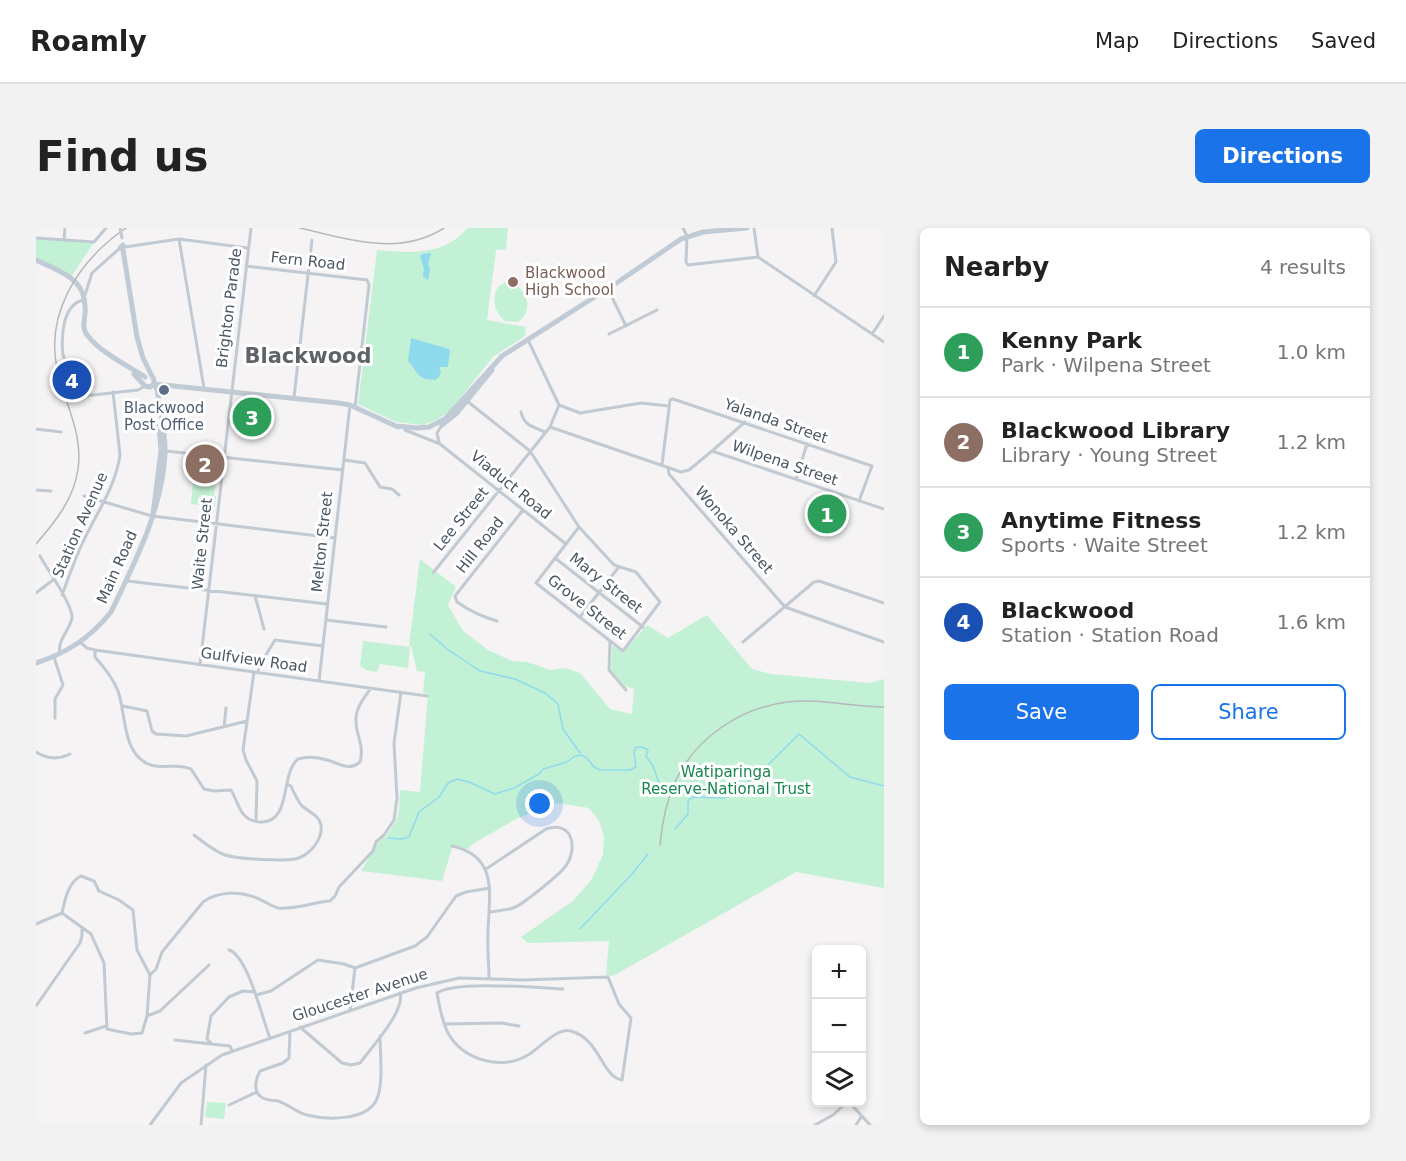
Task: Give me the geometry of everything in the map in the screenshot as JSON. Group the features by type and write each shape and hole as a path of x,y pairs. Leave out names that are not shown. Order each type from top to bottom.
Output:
{"main road":[{"path":"150,382 353,406 405,430 430,430 454,417 495,362 516,346 607,288 615,280 686,233 715,228"},
{"path":"686,233 747,228"},
{"path":"123,246 137,337 148,368 150,382"},
{"path":"36,260 75,280 84,300 86,334 124,364 150,382 204,388"},
{"name":"Main Road","path":"36,663 57,656 81,643 100,626 111,612 126,581 153,515 163,451 150,382"},
{"path":"396,426 417,428 439,423 466,400"}],"street":[{"path":"64,240 65,228"},
{"path":"36,238 94,242 106,228"},
{"path":"120,228 123,246"},
{"name":"Brighton Parade","path":"231,391 251,228"},
{"path":"754,228 758,257"},
{"path":"814,296 836,262 832,228"},
{"path":"686,233 686,262 688,265 758,257 884,342"},
{"path":"179,239 204,388"},
{"path":"150,382 134,390 82,395 64,358 63,332 65,321 74,304 84,300 92,273 123,246 179,239 248,248"},
{"path":"294,398 312,240"},
{"name":"Fern Road","path":"246,266 367,280"},
{"name":"Melton Street","path":"319,681 344,460 369,285 367,280"},
{"path":"607,288 626,326"},
{"path":"609,334 657,310"},
{"path":"872,334 884,316"},
{"path":"528,340 559,405 580,413 641,403 669,405 662,465"},
{"name":"Waite Street","path":"200,665 231,391"},
{"name":"Station Avenue","path":"62,595 81,546 114,482 120,455 113,392"},
{"name":"Yalanda Street","path":"669,405 671,399 872,466 860,501"},
{"path":"466,400 530,451 579,527 618,568 636,572 660,602 643,627"},
{"path":"530,451 550,427 559,405"},
{"path":"521,412 522,419 529,426 545,432"},
{"name":"Wilpena Street","path":"550,427 685,472 745,422"},
{"path":"440,444 437,433 442,425"},
{"path":"36,429 61,432"},
{"name":"Viaduct Road","path":"405,430 440,444 566,544"},
{"path":"796,479 807,444"},
{"path":"163,451 343,470"},
{"name":"Lee Street","path":"433,573 530,451"},
{"name":"Wilpena Street","path":"712,451 884,509"},
{"path":"344,460 365,464 380,487 392,489 399,495"},
{"name":"Wonoka Street","path":"669,467 669,474 785,607"},
{"path":"36,490 51,492"},
{"path":"84,495 104,503 153,515 335,538"},
{"name":"Hill Road","path":"497,621 480,617 468,610 457,602 455,596 523,510"},
{"path":"555,558 579,527"},
{"path":"40,556 71,609 72,616 57,656 63,685 55,699 55,718"},
{"name":"Grove Street","path":"555,558 536,583 623,651 643,627"},
{"name":"Mary Street","path":"555,558 643,627"},
{"path":"580,617 618,568"},
{"path":"36,593 53,580"},
{"path":"126,581 327,604"},
{"path":"743,642 814,582 819,581 884,603"},
{"path":"255,596 264,629"},
{"path":"785,607 884,642"},
{"path":"326,620 386,627"},
{"path":"256,821 257,781 243,750 256,672 275,640 323,646"},
{"path":"610,641 609,670 626,690"},
{"name":"Gulfview Road","path":"81,643 95,650 427,696"},
{"path":"95,650 95,657 112,679 123,706 130,742 139,759 160,768 179,766 191,769 204,789 231,790 243,814 256,821 265,822 277,815 282,806 291,766 298,759 315,757 348,768 360,762 362,746 356,720 361,703 371,688"},
{"path":"150,975 156,969 166,948 202,902 208,898 226,893 241,894 279,908 330,901 347,877 357,869 373,850 376,842 390,828 396,811 394,743 401,692"},
{"path":"123,706 147,711 152,731 156,734 186,736 247,721"},
{"path":"224,728 225,708"},
{"path":"36,752 44,757 53,758 70,754"},
{"path":"194,835 221,853 242,858 291,859 303,856 313,848 319,838 321,824 316,816 302,805 291,786 287,784"},
{"path":"486,869 546,829 556,827 562,829 568,832 572,839 571,855 563,869 517,907 490,912"},
{"path":"452,846 474,854 486,869 490,888 489,979"},
{"path":"81,876 88,877 94,881 99,891 119,900 133,910 137,950 150,975 147,1016 144,1031 140,1035 110,1032 106,1026 104,963 96,941 91,934 62,914 66,897 76,878 81,876"},
{"path":"211,1043 207,1039 211,1016 233,994 243,991 256,994 272,991 318,960 355,968 423,941 456,896 490,888"},
{"path":"36,924 62,914"},
{"path":"36,1006 80,943 82,927"},
{"path":"230,950 238,955 256,994 261,1016 270,1038"},
{"path":"147,1016 160,1011 209,965"},
{"path":"350,1010 355,968"},
{"name":"Gloucester Avenue","path":"152,1124 181,1083 206,1065 232,1051 400,993 455,978 523,980 604,977 610,979 619,1004 631,1017 622,1080 612,1075 591,1043 573,1031 564,1030 528,1055 501,1063 482,1060 463,1050 449,1033 437,993 444,988 454,987 563,989"},
{"path":"300,1028 342,1063 351,1065 360,1063 398,1011 402,999 400,993"},
{"path":"445,1024 501,1023 519,1026"},
{"path":"85,1033 106,1026"},
{"path":"290,1031 289,1058 283,1063 260,1071 256,1082 257,1092 262,1098 279,1102 305,1115 330,1118 341,1118 364,1112 376,1102 380,1079 380,1036"},
{"path":"175,1040 230,1046 232,1051"},
{"path":"201,1125 206,1065"},
{"path":"229,1105 257,1092"},
{"path":"815,1125 842,1107"},
{"path":"853,1107 870,1125"},
{"path":"855,1125 862,1116"},
{"path":"329,1125 330,1118"}],"green space":[{"path":"467,228 508,228 506,249 496,250 487,320 526,327 525,336 493,357 449,412 436,420 423,425 396,422 358,404 377,250 426,251 448,244"},
{"path":"36,238 94,242 71,277 36,260"},
{"path":"506,282 519,288 526,299 526,311 518,322 505,321 495,306 497,290"},
{"path":"206,458 220,460 214,495 216,496 215,507 191,504 194,472 205,473"},
{"path":"825,493 842,498 829,538 813,530"},
{"name":"Watiparinga Reserve-National Trust","path":"420,559 456,587 448,605 463,631 488,650 512,661 527,662 551,670 565,668 580,673 610,709 632,714 634,689 625,686 611,670 612,645 623,653 647,625 668,638 707,615 752,669 771,674 870,683 884,679 884,888 796,872 613,976 606,975 609,941 528,943 521,937 573,901 592,879 603,854 604,837 599,821 589,808 558,803 518,818 471,845 469,849 453,845 442,881 361,871 377,844 387,835 396,821 400,790 420,792 428,694 423,693 425,672 417,671 409,645"},
{"path":"363,641 410,647 408,668 380,664 377,672 366,670 360,666"},
{"path":"207,1102 226,1103 224,1119 205,1117"}],"water":[{"path":"431,253 428,264 430,269 428,281 423,276 424,269 420,256"},
{"path":"411,338 449,349 448,367 439,367 441,371 435,380 422,378 408,361"}],"waterway":[{"path":"430,634 447,649 480,671 515,679 545,693 558,704 563,729 580,753"},
{"path":"675,829 688,814 688,801 693,797 725,798 760,773 799,734 850,777 884,786"},
{"path":"388,838 409,837 419,812 439,797 448,783 457,779 495,794 514,788 539,774 543,769 567,762 575,756 581,755 587,758 594,767 600,770 630,770 636,767 634,752 636,747 642,747 648,750 646,756 653,766 660,786"},
{"path":"580,929 648,854"}],"railway":[{"path":"36,544 57,519 68,500 78,469 76,433 55,354 60,312 79,274 109,241 126,228"},
{"path":"300,228 355,240 391,244 427,237 444,228"},
{"path":"660,845 669,797 684,766 707,739 736,718 770,705 799,701 884,707"}],"place":[{"name":"Blackwood High School","path":"513,282"},
{"name":"Blackwood","path":"72,380"},
{"name":"Blackwood Post Office","path":"164,390"},
{"name":"Anytime Fitness","path":"252,417"},
{"name":"Blackwood Library","path":"205,464"},
{"name":"Kenny Park","path":"827,514"}],"district":[{"name":"Blackwood","path":"308,356"}]}
